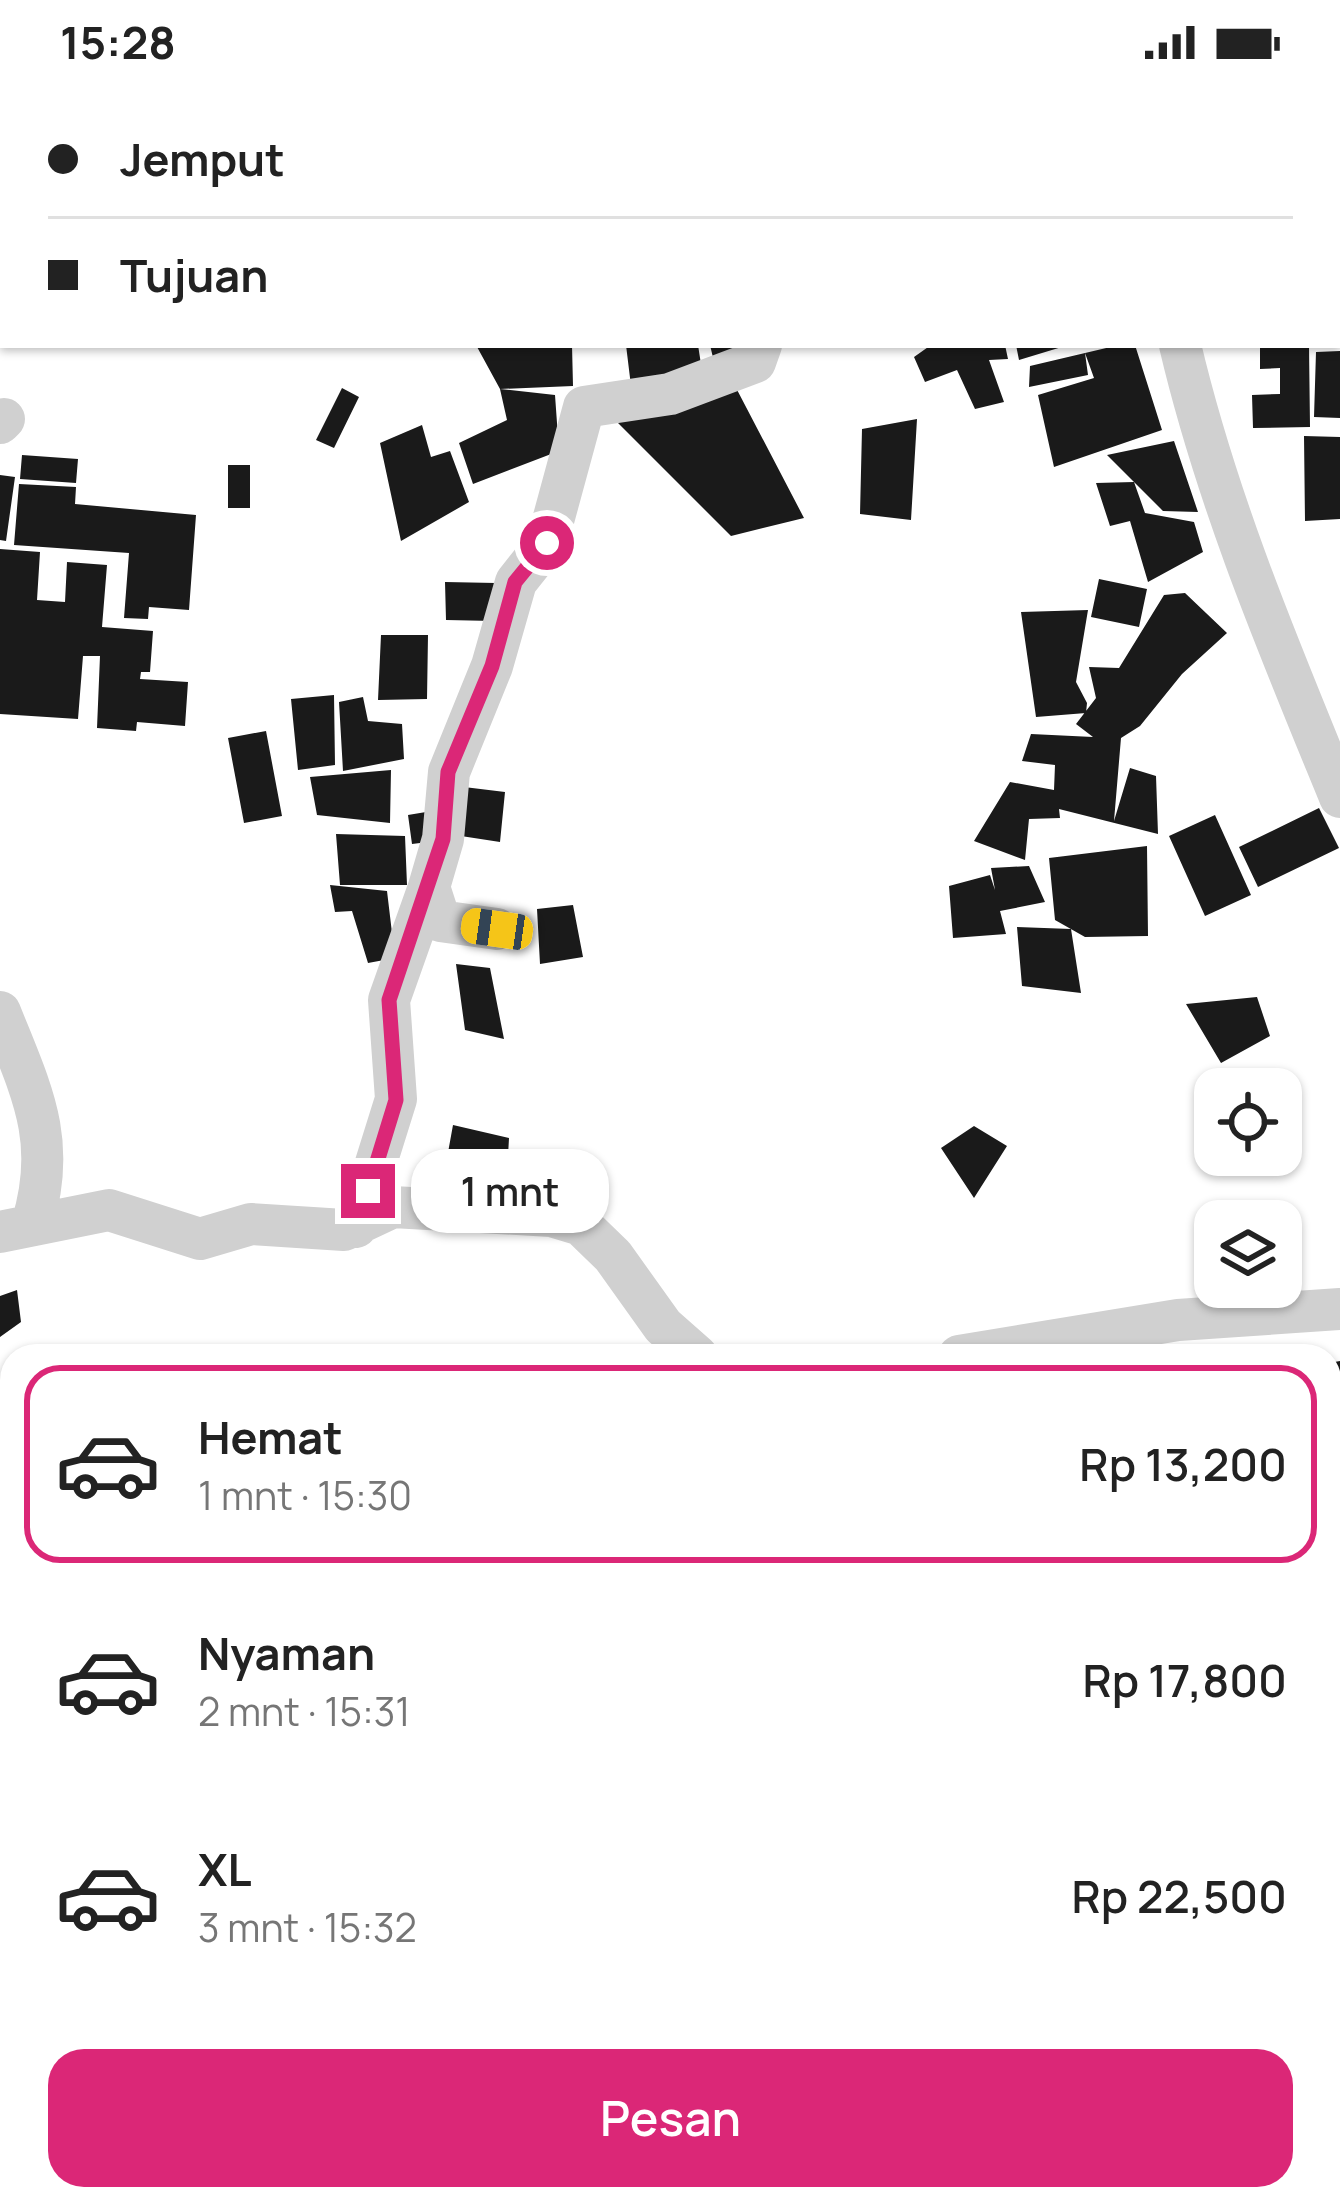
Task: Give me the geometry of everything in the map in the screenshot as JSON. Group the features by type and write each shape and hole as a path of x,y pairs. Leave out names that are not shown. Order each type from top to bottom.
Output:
{"street":[{"path":"356,1227 396,1100 389,1000 443,839 448,772 492,666 515,582 547,543 584,407 670,394 728,376 755,362 759,348"},
{"path":"1181,348 1202,440 1246,571 1340,797"},
{"path":"429,887 440,921 497,929"},
{"path":"0,1012 33,1094 44,1144 46,1172 16,1228"},
{"path":"16,1228 109,1210 200,1239 251,1224 333,1232 356,1227 393,1207 551,1216 581,1225 613,1256 663,1326 683,1344"},
{"path":"1032,1344 1178,1320 1340,1310"}],"building":[{"path":"478,348 572,348 573,386 500,389"},
{"path":"626,348 698,348 703,377 631,386"},
{"path":"711,348 744,348 715,366"},
{"path":"927,348 1006,348 1008,359 989,360 1004,402 975,409 957,370 925,382 914,357"},
{"path":"1017,348 1058,348 1019,360"},
{"path":"1136,348 1162,430 1054,467 1038,395 1094,378 1085,353"},
{"path":"1260,348 1309,348 1310,427 1253,428 1252,395 1280,394 1280,368 1260,369"},
{"path":"1340,351 1340,418 1314,417 1316,352"},
{"path":"1085,353 1088,375 1029,387 1030,366"},
{"path":"734,384 804,518 731,536 613,418"},
{"path":"342,388 359,397 334,448 316,440"},
{"path":"500,389 555,395 559,451 473,484 459,443 507,420"},
{"path":"917,419 911,520 860,514 862,429"},
{"path":"422,425 431,457 450,451 469,502 401,541 380,443"},
{"path":"1304,436 1340,437 1340,519 1305,521"},
{"path":"1174,441 1198,512 1163,511 1107,455"},
{"path":"22,455 78,459 76,483 20,479"},
{"path":"228,465 250,465 250,508 228,508"},
{"path":"0,475 15,477 6,541 0,540"},
{"path":"1134,482 1145,513 1194,522 1203,552 1148,582 1130,521 1110,526 1096,483"},
{"path":"19,484 76,487 75,504 196,515 189,610 149,607 148,619 124,618 129,553 14,545"},
{"path":"0,549 40,552 37,600 65,602 67,562 107,565 102,627 153,631 150,672 141,672 140,679 188,682 185,726 137,722 136,731 97,728 100,656 83,656 78,719 0,714"},
{"path":"1099,579 1147,589 1139,627 1091,617"},
{"path":"445,582 496,583 494,621 446,620"},
{"path":"1185,593 1227,633 1182,674 1140,726 1121,738 1114,821 1130,768 1156,776 1158,834 1059,809 1060,818 1029,819 1025,860 974,841 1010,782 1054,790 1055,765 1022,761 1031,734 1093,737 1076,724 1096,698 1089,667 1119,668 1164,595"},
{"path":"1088,610 1076,682 1087,703 1086,713 1036,717 1021,612"},
{"path":"381,635 428,635 427,699 378,700"},
{"path":"334,695 335,765 298,770 291,699"},
{"path":"363,697 368,721 402,724 404,759 343,771 339,702"},
{"path":"266,731 282,816 244,823 228,738"},
{"path":"391,770 390,823 317,815 310,777"},
{"path":"464,787 505,792 500,842 461,836"},
{"path":"1319,808 1339,848 1258,887 1239,847"},
{"path":"432,811 436,841 412,844 408,815"},
{"path":"1215,815 1251,895 1205,916 1169,836"},
{"path":"336,834 405,836 407,885 340,885"},
{"path":"1147,846 1148,936 1085,937 1055,920 1049,858"},
{"path":"1029,866 1045,902 1000,911 1006,934 953,938 949,886 990,875 995,890 991,868"},
{"path":"330,885 387,891 395,958 368,963 352,911 335,912"},
{"path":"573,905 583,957 540,964 537,909"},
{"path":"1017,927 1071,929 1081,993 1022,986"},
{"path":"456,964 490,968 504,1039 465,1030"},
{"path":"1257,997 1270,1036 1221,1063 1186,1004"},
{"path":"453,1125 509,1138 506,1192 445,1169"},
{"path":"974,1126 1007,1146 974,1198 941,1148"},
{"path":"17,1290 21,1322 0,1337 0,1296"}],"route":[{"path":"368,1191 396,1100 398,1072 389,1000 443,839 448,772 492,666 515,582 547,543"}]}
